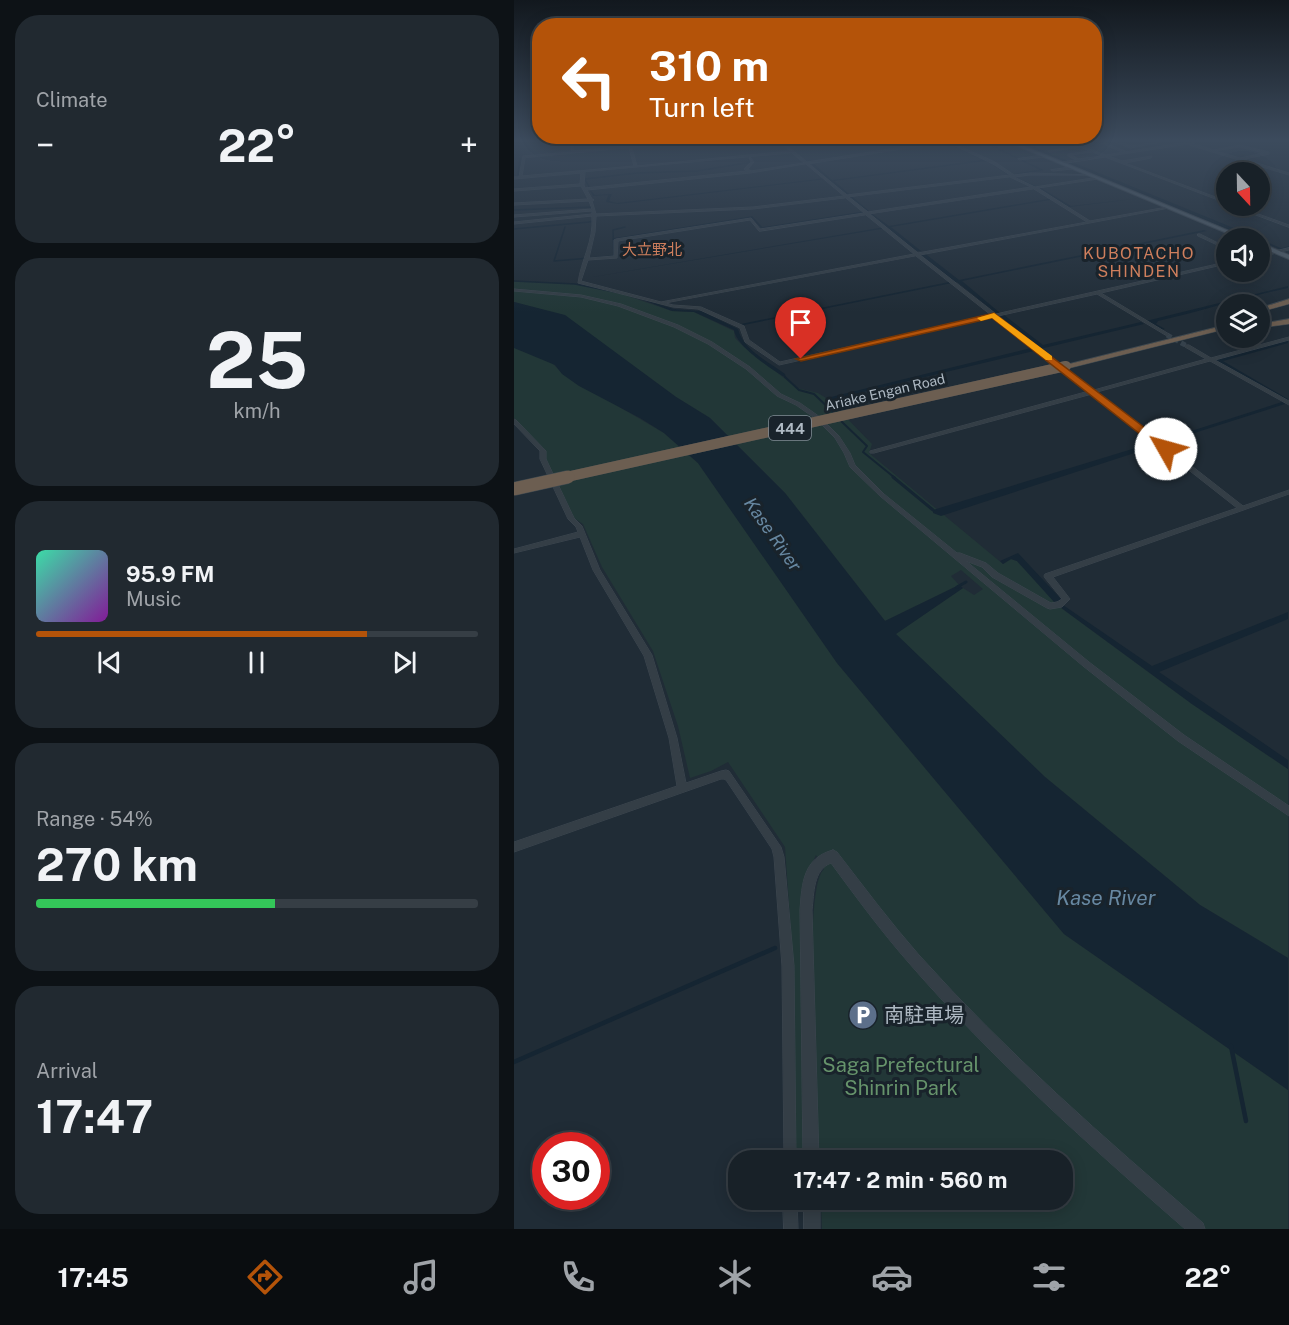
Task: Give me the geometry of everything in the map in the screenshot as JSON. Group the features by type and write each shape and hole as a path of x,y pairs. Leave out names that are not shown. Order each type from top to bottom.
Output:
{"highway":[{"path":"1270,307 1288,301"},
{"path":"1270,316 1288,311"},
{"path":"1270,324 1288,321"},
{"path":"1172,338 1216,324"},
{"name":"Ariake Engan Road","path":"514,489 1066,366 1172,338 1216,329"},
{"path":"1172,338 1216,333"}],"main road":[{"path":"1143,197 1218,228"},
{"path":"1281,251 1288,257"}],"street":[{"path":"514,204 587,197"},
{"path":"591,197 592,213 587,259 579,282 661,302 699,308 742,327 747,341 779,364 1216,265"},
{"path":"514,216 753,208 834,197"},
{"path":"846,197 1242,508"},
{"path":"587,259 616,257 616,240 751,219 760,230 971,197"},
{"path":"1051,197 1088,221"},
{"path":"661,302 1167,208"},
{"path":"514,223 592,213"},
{"path":"1261,216 1288,226"},
{"path":"1189,237 1207,233"},
{"path":"1199,235 1216,243"},
{"path":"514,290 581,296 619,305 676,326 728,354 779,395 798,404 818,418 836,437 847,453 852,466 882,495 1086,664 1181,738 1288,812"},
{"path":"1097,292 1172,338"},
{"path":"872,452 1288,338"},
{"path":"1187,346 1288,404"},
{"path":"514,422 543,451 543,459 571,519 579,526 597,570 648,655 673,738 682,787"},
{"path":"951,552 984,565 995,575 1050,606 1066,599 1048,576 1288,492"},
{"path":"514,550 582,534"},
{"path":"514,847 682,787 726,774 776,847 779,857 788,966 790,1150"},
{"path":"811,1150 806,910 809,882 816,866 826,857 833,856 893,934 978,1027 1086,1132 1196,1229"},
{"path":"790,1210 791,1229"},
{"path":"812,1210 812,1229"}],"green space":[{"path":"514,281 575,284 619,293 672,311 694,312 734,331 735,338 744,347 797,388 818,393 829,400 872,444 869,453 1003,564 1011,559 1017,561 1060,607 1192,704 1288,769 1288,958 1200,905 1045,777 895,634 963,588 974,595 983,589 961,570 951,576 959,585 885,621 785,493 710,418 676,397 565,316 514,302"},
{"name":"Saga Prefectural Shinrin Park","path":"514,325 563,374 664,433 698,463 837,663 1064,934 1288,1090 1288,1229 822,1229 821,1210 1073,1210 1073,1150 818,1150 812,959 813,917 817,886 824,869 816,855 805,878 801,909 803,1150 794,1150 793,961 785,847 728,762 690,778 678,726 653,651 602,567 583,524 574,518 546,460 544,450 514,418"}],"water":[{"path":"607,197 611,197 609,201 617,203 674,197 618,204 606,202"},
{"path":"849,197 853,197 869,211 873,211 866,212"},
{"path":"1148,197 1155,197 1229,228 1224,228"},
{"path":"1054,198 1071,206 1142,198 1069,207 1056,199 891,227 921,251 917,251 887,228 587,278 885,227 868,213 889,226"},
{"path":"1207,231 962,281 1000,313 996,313 957,282 741,324 954,281 919,253 923,252 959,280"},
{"path":"1288,286 1288,288 1256,294"},
{"path":"638,298 674,309 701,311 738,329 745,343 785,374 786,378 748,350 736,336 734,330 694,312 672,311"},
{"name":"Kase River","path":"514,302 565,315 676,397 710,418 785,493 885,621 959,585 963,588 896,634 1045,777 1200,905 1288,958 1288,1090 1064,934 837,663 698,463 664,433 640,418 579,386 562,374 555,365 514,348"},
{"path":"1216,304 1216,306 1158,321 1156,324 1165,329 1161,330 1146,321"},
{"path":"1004,315 1043,345 1141,322 1144,324 1040,349 1000,316"},
{"path":"1288,340 1288,343 1270,348 1270,345"},
{"path":"1031,348 1034,351 829,400 827,398"},
{"path":"1258,348 1270,348 1223,361 1288,399 1288,402 1214,360"},
{"path":"1282,402 1285,404 1163,443 1160,441"},
{"path":"1152,443 1156,446 941,516 933,513 933,510"},
{"path":"1018,553 1061,599 1059,600 1063,605 1152,666 1288,612 1288,619 1159,672 1288,760 1288,769 1192,704 1060,607 1057,601 1054,602 1017,561 1011,559 1003,564 1000,561"}],"waterway":[{"path":"1157,197 1232,228"},
{"path":"514,210 591,207 592,212"},
{"path":"613,239 752,217 762,228 865,212"},
{"path":"514,229 589,222 593,221 593,218"},
{"path":"565,227 554,261 614,256 613,239"},
{"path":"613,239 613,230 625,227"},
{"path":"1270,244 1281,249 1289,247"},
{"path":"514,281 575,284 620,293"},
{"path":"785,377 799,390 814,394 836,415"},
{"path":"840,420 867,446 863,452 895,478"},
{"path":"893,477 933,510"},
{"path":"957,587 966,582"},
{"path":"514,1062 775,948"},
{"path":"1231,1046 1246,1121"}],"tunnel":[{"path":"1167,335 1187,346"}],"slow traffic":[{"path":"981,318 994,315 1049,358"}],"place":[{"name":"南駐車場","path":"863,1015"}],"district":[{"name":"大立野北","path":"652,249"},
{"name":"KUBOTACHO SHINDEN","path":"1139,262"}],"route":[{"path":"801,359 994,315 1166,449"}]}
